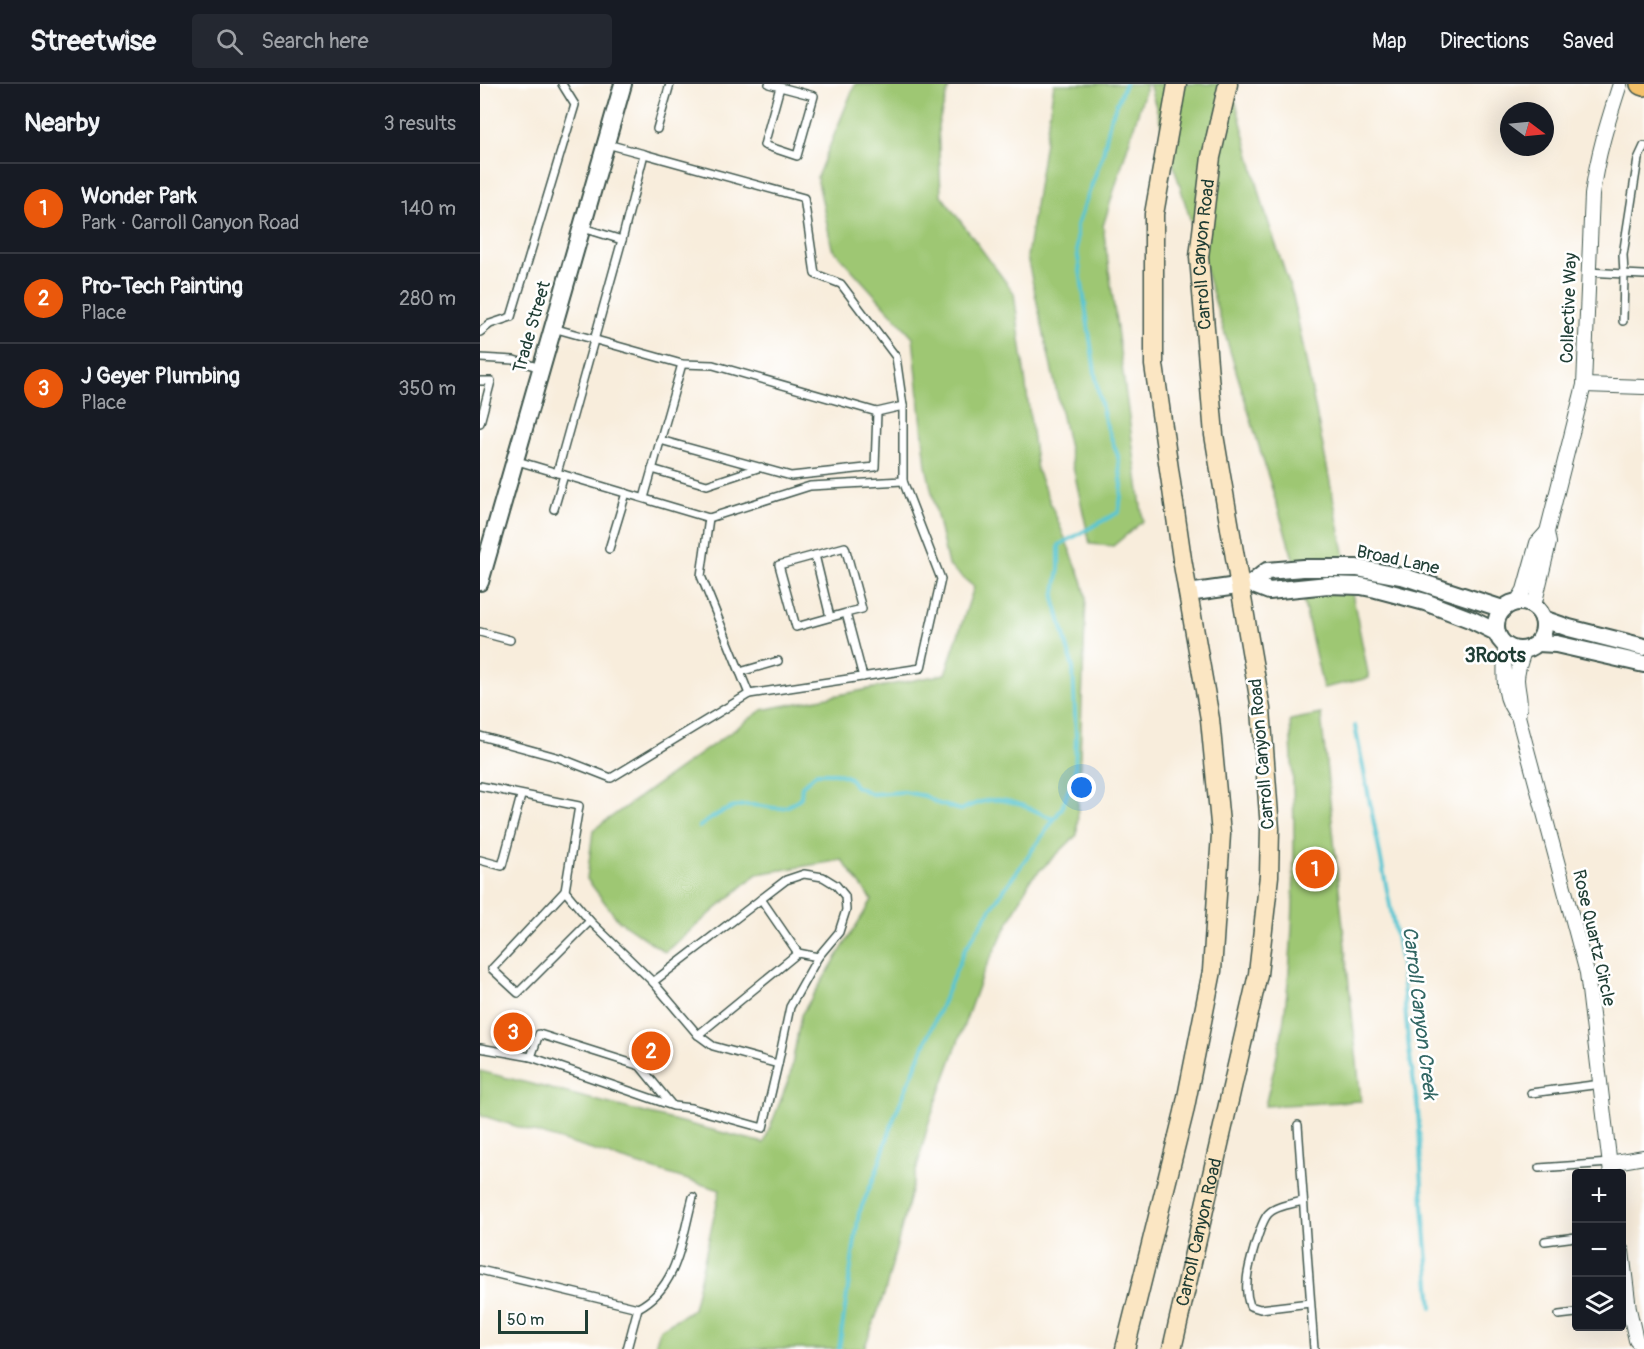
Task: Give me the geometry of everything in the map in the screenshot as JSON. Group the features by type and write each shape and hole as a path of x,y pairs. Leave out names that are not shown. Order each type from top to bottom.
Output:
{"main road":[{"path":"1125,1349 1184,1112 1212,971 1221,834 1210,718 1188,593 1154,365 1154,214 1177,84"},
{"name":"Carroll Canyon Road","path":"1172,1349 1258,974 1269,876 1270,829 1261,709 1245,585 1214,435 1199,257 1211,157 1228,84"}],"street":[{"name":"Trade Street","path":"480,582 623,84"},
{"name":"Collective Way","path":"1524,609 1549,543 1547,532 1584,385 1595,168 1620,84"},
{"path":"1584,385 1644,387"},
{"name":"Broad Lane","path":"1245,585 1267,571 1357,568 1405,577 1524,609 1569,628 1644,647"},
{"name":"Broad Lane","path":"1188,593 1245,585 1269,591 1328,585 1361,586 1425,602 1472,620 1501,639 1511,649 1531,646"},
{"path":"1501,639 1495,624 1524,609 1545,627 1531,646"},
{"name":"Rose Quartz Circle","path":"1501,639 1505,691 1511,709 1518,716"},
{"path":"1531,646 1556,644 1644,664"},
{"name":"Rose Quartz Circle","path":"1531,646 1519,666 1517,680 1521,703 1518,716 1587,973 1610,1168"},
{"path":"1610,1168 1644,1157"},
{"path":"1626,1312 1636,1340 1644,1348"}],"lane":[{"path":"480,332 490,324 511,317 575,105 562,84"},
{"path":"657,129 670,84"},
{"path":"769,84 814,96 797,156 764,145 780,87"},
{"path":"480,736 560,758 611,778 749,694 921,668 941,579 903,481 903,406 896,357 842,284 815,274 804,198 604,144"},
{"path":"1623,321 1623,255 1638,159 1644,146"},
{"path":"554,509 594,340 644,154"},
{"path":"581,227 622,240"},
{"path":"1588,272 1644,275"},
{"path":"552,328 682,364 713,365 877,412 903,406"},
{"path":"480,358 514,360 541,368"},
{"path":"644,498 682,364"},
{"path":"480,381 491,381 480,423"},
{"path":"660,440 791,476 875,466 877,412"},
{"path":"514,460 710,518 810,486 903,481"},
{"path":"652,470 708,485 761,467"},
{"path":"609,549 626,493"},
{"path":"710,518 701,576 749,694"},
{"path":"845,547 862,609 796,627 779,565 815,555 845,547"},
{"path":"815,555 830,617"},
{"path":"846,613 863,677"},
{"path":"480,632 510,640"},
{"path":"740,672 778,661"},
{"path":"480,786 579,806 565,891 492,969 518,993 590,921"},
{"path":"480,860 502,866 521,796"},
{"path":"480,1048 531,1056 673,1106 692,1108 763,1128 790,1007 818,957 839,932 846,910 845,896 836,885 823,877 804,874 786,880 653,982"},
{"path":"565,891 590,921 653,982 698,1035 713,1046 778,1064"},
{"path":"761,899 798,953 818,957"},
{"path":"698,1035 798,953"},
{"path":"531,1056 539,1034 640,1066 673,1106"},
{"path":"1531,1093 1601,1084"},
{"path":"1298,1125 1314,1349"},
{"path":"1539,1168 1610,1168"},
{"path":"480,1270 638,1308 649,1302 673,1272 693,1197"},
{"path":"1303,1201 1269,1212 1262,1224 1247,1280 1247,1296 1250,1306 1260,1308 1310,1303"},
{"path":"1545,1241 1572,1238"},
{"path":"627,1349 638,1308"},
{"path":"1559,1315 1572,1313"}],"green space":[{"path":"855,84 950,84 938,125 941,195 1014,293 1037,470 1082,580 1086,596 1077,835 1031,879 982,975 928,1125 885,1292 864,1349 654,1349 660,1329 693,1309 720,1190 480,1115 480,1071 764,1143 790,1076 801,1015 872,900 842,860 757,874 665,952 618,920 587,879 593,830 762,710 945,674 974,587 948,565 926,466 913,337 832,248 817,177"},
{"path":"1054,84 1147,84 1103,226 1143,521 1113,546 1090,544 1027,257"},
{"path":"1149,84 1231,84 1264,209 1293,296 1369,678 1323,688 1296,568"},
{"path":"1321,714 1361,1101 1265,1106 1283,1025 1291,949 1294,834 1290,720"}],"waterway":[{"path":"839,1349 859,1213 876,1173 895,1115 965,949 1062,808 1075,771 1073,668 1054,598 1059,569 1059,545 1119,512 1122,486 1118,456 1105,421 1097,386 1077,250 1077,225 1103,154 1110,120 1125,84"},
{"name":"Carroll Canyon Creek","path":"1355,726 1401,962 1409,1050 1418,1110 1432,1308"},
{"path":"699,827 734,807 747,805 787,807 801,797 802,786 817,773 836,773 850,778 855,786 872,794 904,792 925,796 939,804 961,810 987,801 1008,801 1054,819"}],"place":[{"name":"Wonder Park","path":"1315,869"},
{"name":"J Geyer Plumbing","path":"513,1032"},
{"name":"Pro-Tech Painting","path":"651,1051"}],"district":[{"name":"3Roots","path":"1495,655"}]}
